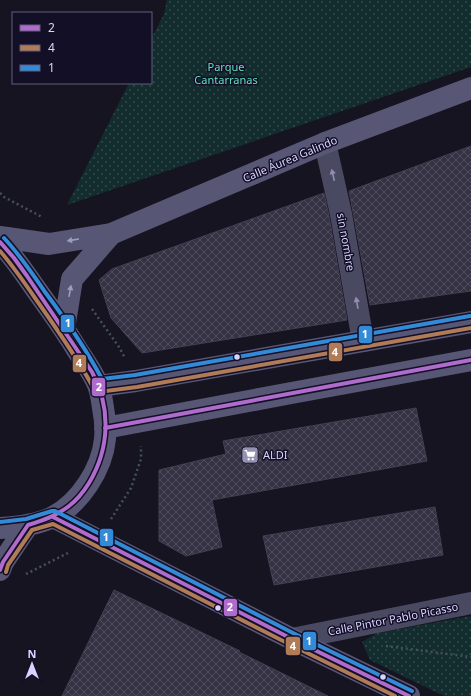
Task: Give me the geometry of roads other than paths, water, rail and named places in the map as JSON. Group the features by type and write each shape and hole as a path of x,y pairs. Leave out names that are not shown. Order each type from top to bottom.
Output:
{"main road":[{"name":"Calle Áurea Galindo","path":"111,234 326,143 471,88"},
{"path":"0,237 49,244 111,234"},
{"path":"64,329 72,279 111,234"},
{"path":"0,242 16,261 64,329 94,376 99,386 106,428 103,453 92,477 78,498 53,517 28,525 0,528"},
{"path":"99,386 136,381 471,322"},
{"path":"106,428 471,360"},
{"path":"53,517 292,639 409,696"},
{"path":"0,570 28,525"}],"street":[{"name":"sin nombre","path":"326,143 341,214 364,341"},
{"name":"Calle Pintor Pablo Picasso","path":"292,639 471,603"}],"place":[{"name":"ALDI","path":"250,455"}],"park label":[{"name":"Parque Cantarranas","path":"226,73"}]}
